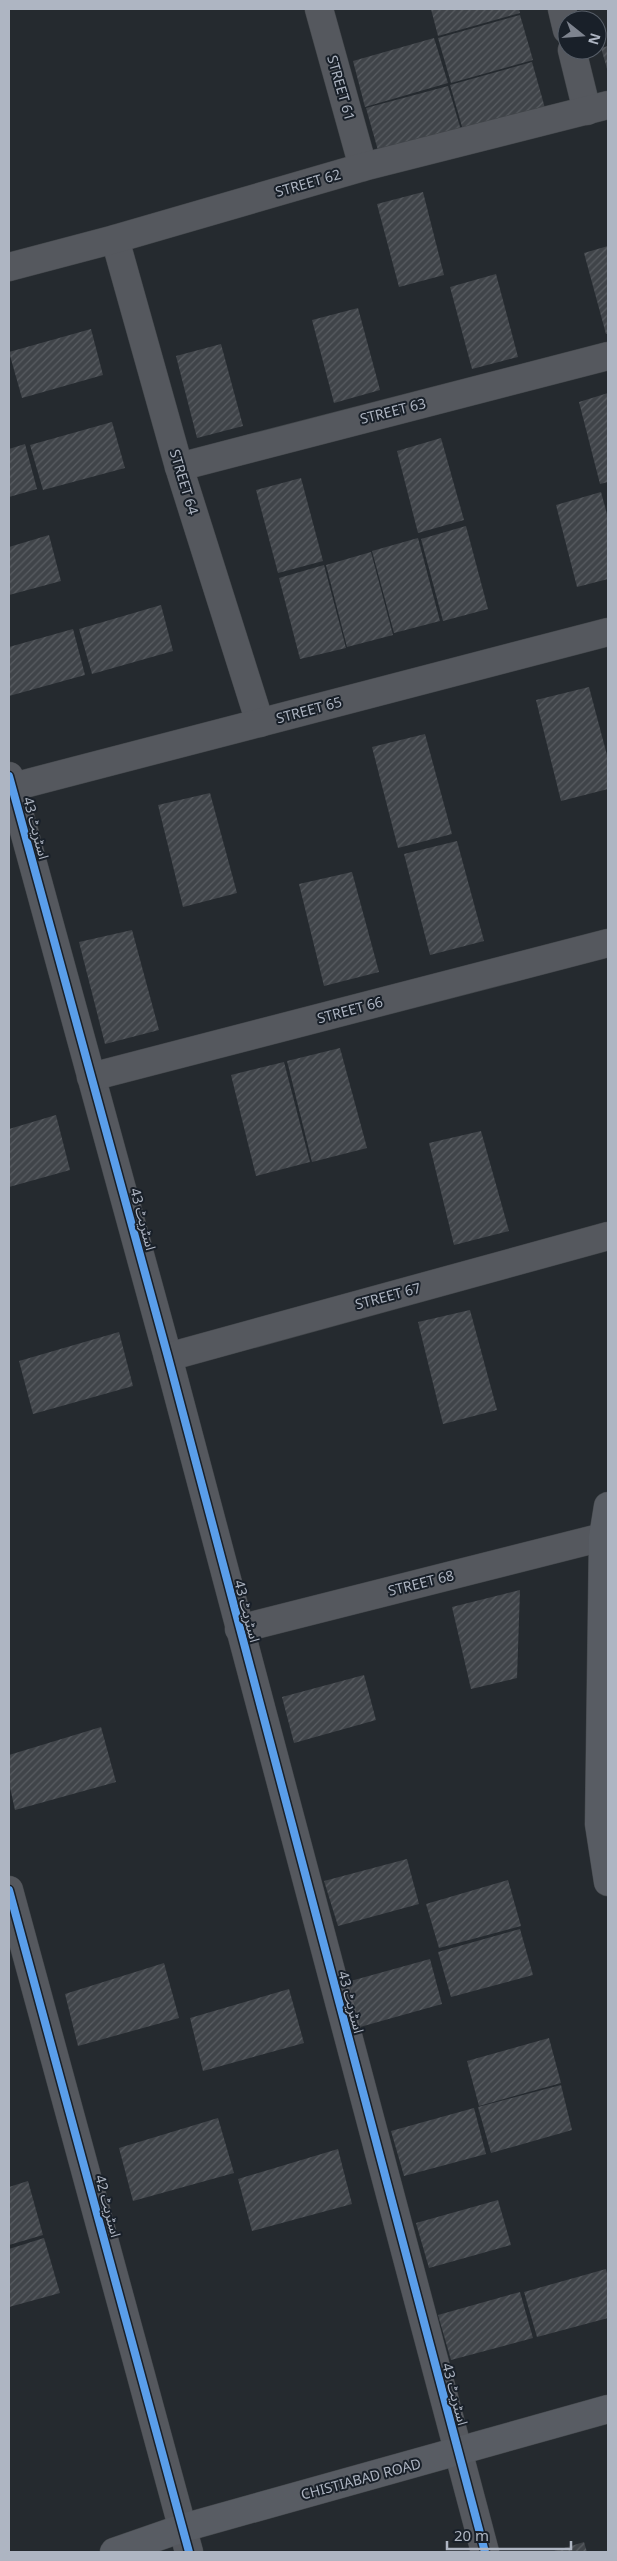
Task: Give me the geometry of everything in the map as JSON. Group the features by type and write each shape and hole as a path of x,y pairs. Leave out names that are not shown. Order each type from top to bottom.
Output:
{"main road":[{"path":"608,1506 603,1537 598,1824 608,1882"},
{"name":"CHISTIABAD ROAD","path":"114,2552 186,2540 457,2453 608,2409"}],"street":[{"name":"STREET 61","path":"319,9 363,166"},
{"path":"576,60 598,108"},
{"name":"STREET 62","path":"9,267 115,240 363,166 598,108"},
{"name":"STREET 64","path":"115,240 179,467 260,723"},
{"name":"STREET 63","path":"179,467 608,356"},
{"name":"STREET 65","path":"10,784 260,723 608,632"},
{"name":"اسٹریٹ 43","path":"10,784 168,1357 457,2453 485,2552"},
{"name":"STREET 66","path":"91,1077 608,943"},
{"name":"STREET 67","path":"168,1357 608,1236"},
{"name":"STREET 68","path":"239,1629 603,1537"},
{"name":"اسٹریٹ 42","path":"9,1890 186,2540"}],"building":[{"path":"431,9 519,9 520,13 438,36"},
{"path":"520,15 533,60 451,83 438,38"},
{"path":"434,38 448,83 365,107 353,61"},
{"path":"607,46 608,72 604,60 607,60"},
{"path":"532,62 545,108 463,130 450,85"},
{"path":"448,86 461,130 379,154 366,108"},
{"path":"423,192 444,275 399,287 377,204"},
{"path":"608,246 608,334 606,334 584,253"},
{"path":"496,274 518,357 472,369 450,287"},
{"path":"358,308 380,390 334,403 312,320"},
{"path":"91,329 103,375 22,398 9,352"},
{"path":"221,344 243,426 197,438 176,356"},
{"path":"608,393 608,482 600,484 579,402"},
{"path":"112,422 125,468 43,490 30,445"},
{"path":"441,438 464,520 418,533 397,451"},
{"path":"25,444 37,489 9,497 9,449"},
{"path":"301,478 323,561 278,573 256,490"},
{"path":"601,492 608,518 608,579 577,587 556,505"},
{"path":"466,526 488,609 443,621 421,539"},
{"path":"49,535 61,581 9,595 9,547"},
{"path":"418,538 440,621 394,633 372,551"},
{"path":"371,552 393,635 347,647 326,565"},
{"path":"324,565 346,648 300,659 279,578"},
{"path":"161,605 173,651 92,674 79,629"},
{"path":"73,629 85,675 9,696 9,647"},
{"path":"589,687 608,759 608,789 561,801 536,700"},
{"path":"425,734 452,834 398,848 372,747"},
{"path":"210,793 237,893 183,907 158,805"},
{"path":"457,841 484,941 430,955 404,854"},
{"path":"352,872 379,972 324,986 299,884"},
{"path":"132,930 159,1030 105,1044 79,942"},
{"path":"340,1048 367,1148 312,1162 287,1061"},
{"path":"284,1062 310,1162 256,1176 231,1075"},
{"path":"56,1115 70,1170 9,1187 9,1129"},
{"path":"481,1131 509,1231 454,1245 429,1143"},
{"path":"470,1310 497,1410 443,1424 418,1322"},
{"path":"119,1332 133,1386 33,1414 19,1361"},
{"path":"520,1590 517,1678 471,1689 452,1607"},
{"path":"364,1675 376,1720 294,1743 282,1697"},
{"path":"101,1727 116,1782 15,1810 9,1783 9,1755"},
{"path":"407,1859 419,1904 338,1926 324,1881"},
{"path":"508,1880 521,1926 439,1948 426,1904"},
{"path":"520,1929 533,1975 451,1997 438,1952"},
{"path":"430,1959 442,2004 360,2027 347,1982"},
{"path":"164,1963 179,2018 78,2046 65,1994"},
{"path":"289,1989 304,2043 203,2071 190,2018"},
{"path":"549,2038 561,2083 479,2106 467,2061"},
{"path":"561,2085 572,2130 491,2153 478,2107"},
{"path":"474,2108 486,2154 404,2176 391,2131"},
{"path":"218,2118 234,2173 133,2201 119,2148"},
{"path":"338,2149 352,2204 252,2231 238,2179"},
{"path":"28,2181 43,2235 9,2245 9,2187"},
{"path":"498,2200 511,2245 429,2268 416,2223"},
{"path":"44,2238 60,2293 9,2307 9,2249"},
{"path":"606,2269 608,2278 608,2318 537,2337 524,2292"},
{"path":"520,2292 533,2338 451,2360 438,2315"},
{"path":"584,2542 587,2552 551,2552"}],"cycle path":[{"path":"9,776 168,1357 485,2552"},
{"path":"9,1890 189,2552"}]}
